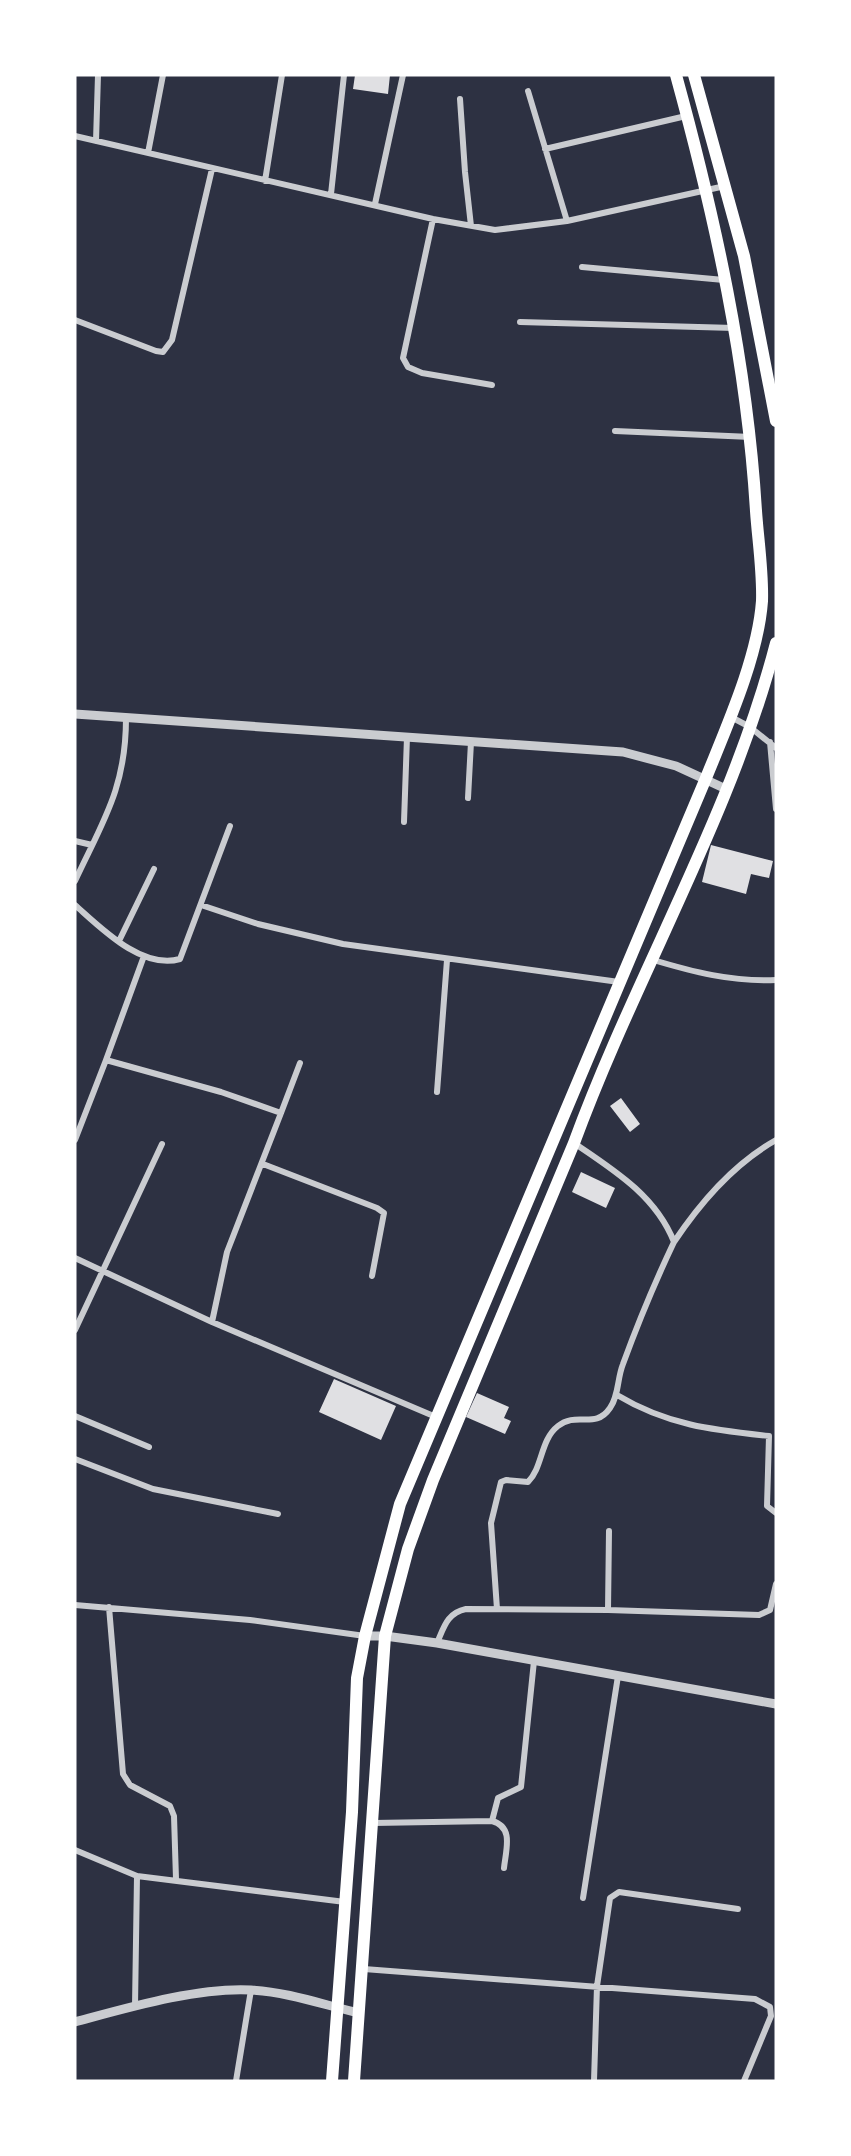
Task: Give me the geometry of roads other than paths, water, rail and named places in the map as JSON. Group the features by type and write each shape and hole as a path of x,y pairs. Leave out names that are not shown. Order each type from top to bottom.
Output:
{"highway":[{"path":"332,2081 352,1812 357,1678 365,1636 400,1504 731,716 751,653 762,601 752,437 724,280 676,75"},
{"path":"694,75 744,256 776,421"},
{"path":"354,2081 364,1973 385,1636 408,1549 433,1480 574,1143 590,1099 651,958 707,838 762,696 776,643"}],"street":[{"path":"96,141 98,75"},
{"path":"148,153 163,75"},
{"path":"265,181 282,75"},
{"path":"331,194 344,75"},
{"path":"375,204 403,75"},
{"path":"528,91 567,221"},
{"path":"460,99 471,226"},
{"path":"545,148 687,116"},
{"path":"75,136 433,219 495,230 567,221 725,186"},
{"path":"75,320 156,351 163,352 168,347 172,340 212,169"},
{"path":"433,219 403,358 408,367 423,373 492,385"},
{"path":"582,267 724,280"},
{"path":"520,322 734,328"},
{"path":"615,431 752,437"},
{"path":"75,714 623,752 668,763 706,778 726,789"},
{"path":"731,716 750,727 776,748"},
{"path":"75,881 92,845 102,830 121,776 126,718"},
{"path":"404,822 407,737"},
{"path":"468,798 471,742"},
{"path":"770,742 776,809"},
{"path":"75,905 119,941 144,956 172,961 180,959 230,826"},
{"path":"75,841 92,845"},
{"path":"119,941 154,869"},
{"path":"201,905 258,924 306,936 447,960 525,968 619,982"},
{"path":"75,1140 144,956"},
{"path":"651,958 727,979 776,980"},
{"path":"437,1092 447,960"},
{"path":"106,1060 221,1092 281,1113"},
{"path":"212,1322 227,1252 300,1063"},
{"path":"497,1609 491,1523 501,1482 506,1480 528,1482 534,1476 549,1436 555,1429 568,1421 603,1418 617,1395 623,1364 674,1242 689,1220 722,1183 776,1140"},
{"path":"574,1143 646,1196 667,1224 674,1242"},
{"path":"75,1330 162,1144"},
{"path":"262,1164 384,1213 372,1276"},
{"path":"75,1258 212,1322 436,1417"},
{"path":"617,1395 668,1420 700,1428 772,1436 766,1506 776,1513"},
{"path":"75,1416 149,1448"},
{"path":"75,1459 153,1489 278,1514"},
{"path":"608,1610 609,1531"},
{"path":"436,1643 449,1616 455,1611 608,1610 759,1616 770,1610 776,1584"},
{"path":"75,1605 250,1620 436,1643 776,1704"},
{"path":"109,1607 123,1774 130,1785 161,1799 170,1806 174,1816 176,1879"},
{"path":"492,1821 498,1798 521,1787 534,1661"},
{"path":"584,1898 618,1676"},
{"path":"373,1823 492,1821 507,1830 504,1868"},
{"path":"75,1850 137,1876 176,1879 345,1902"},
{"path":"135,2006 137,1876"},
{"path":"594,2081 597,1986 610,1898 619,1892 738,1909"},
{"path":"364,1973 597,1986 765,2002 770,2007 771,2016 744,2081"},
{"path":"75,2022 135,2006 224,1990 251,1990 299,1998 359,2013"},
{"path":"236,2081 251,1990"}]}
